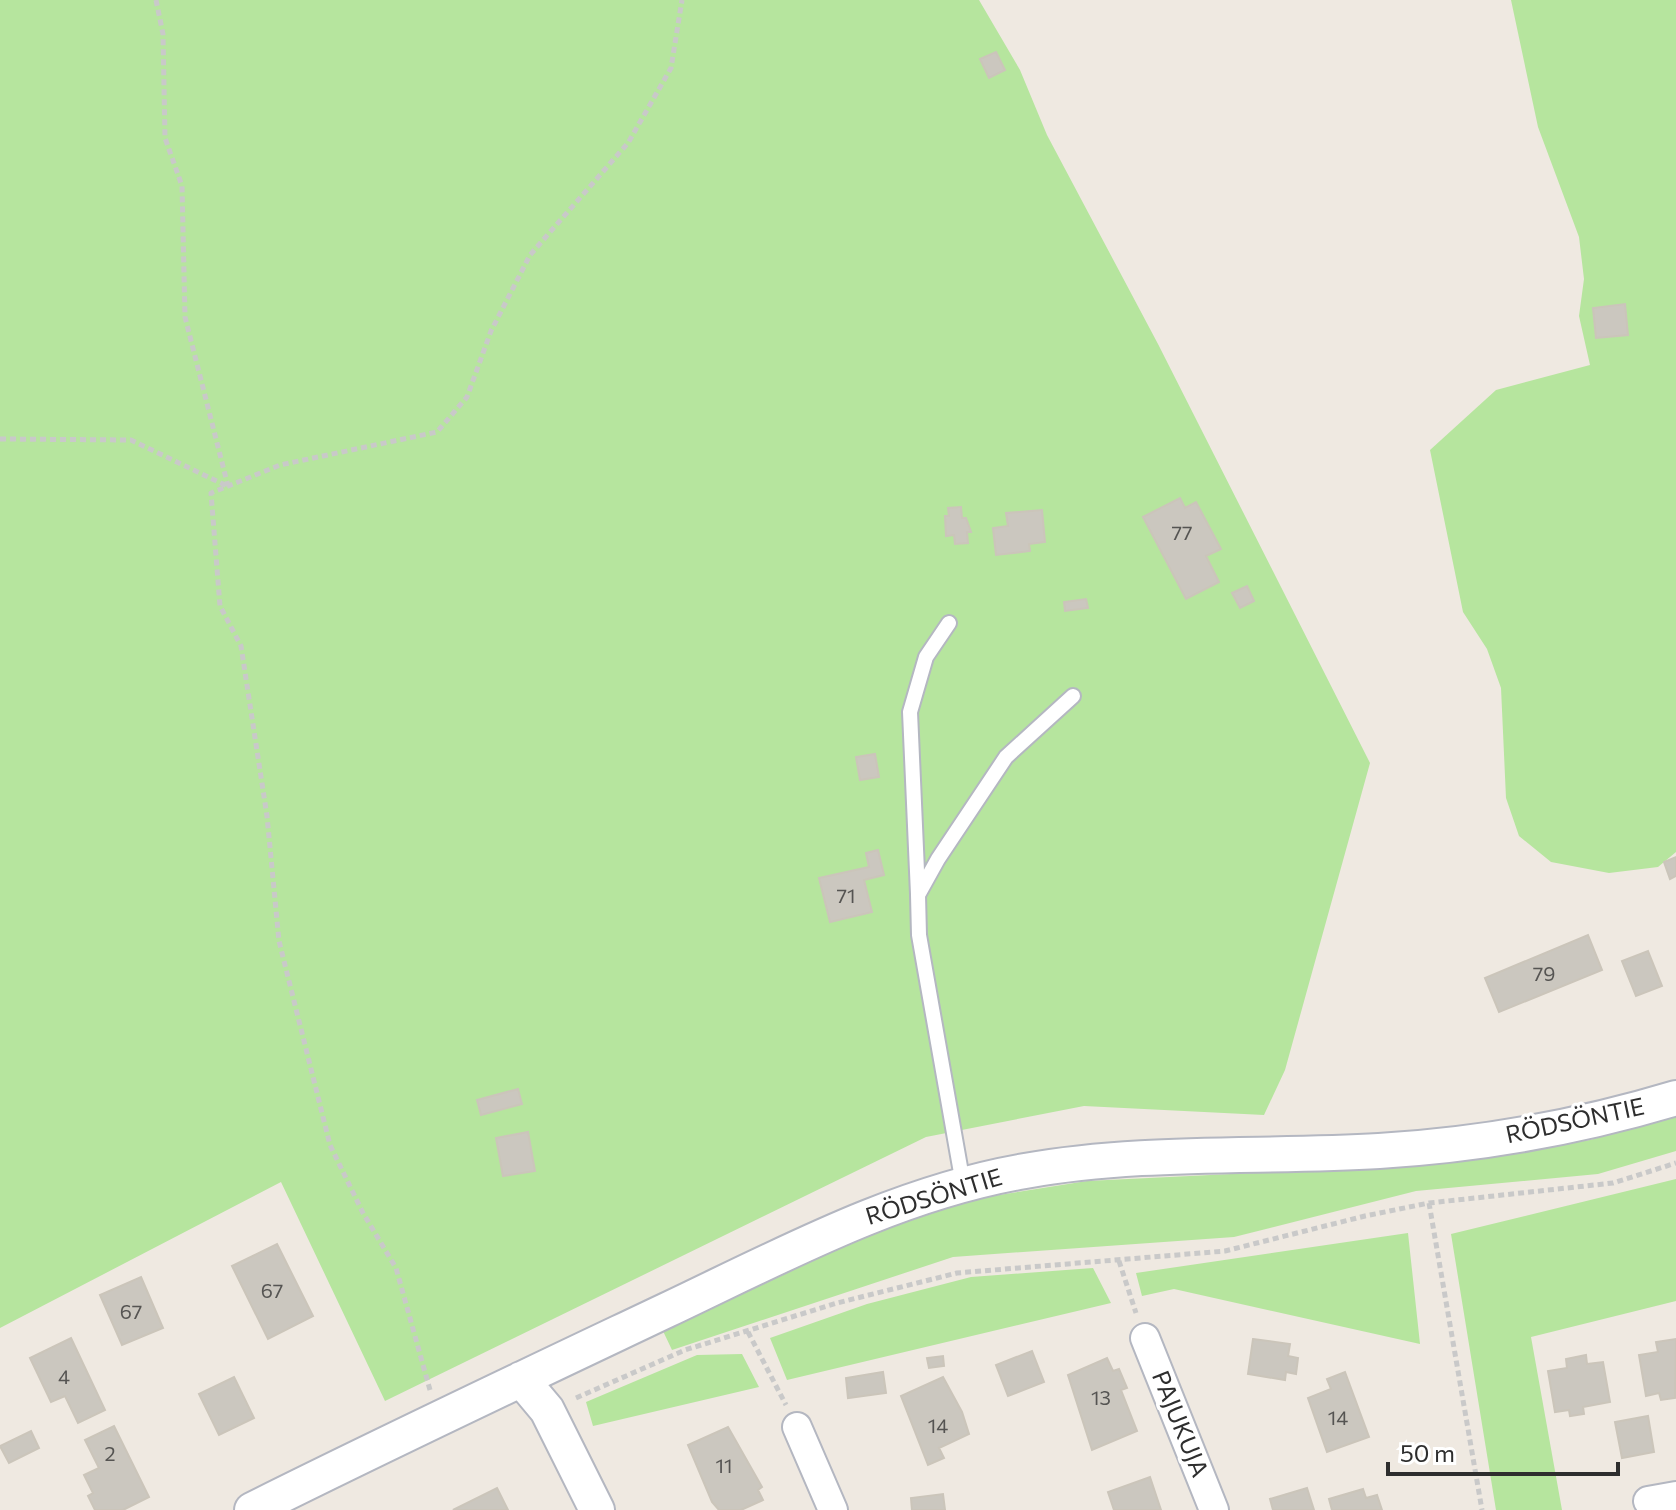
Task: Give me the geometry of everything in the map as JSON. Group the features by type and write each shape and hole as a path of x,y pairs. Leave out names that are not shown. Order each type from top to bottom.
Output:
{"street":[{"name":"RÖDSÖNTIE","path":"252,1510 437,1418 858,1219 963,1185 1026,1171 1081,1164 1381,1151 1501,1138 1620,1115 1676,1098"},
{"name":"PAJUKUJA","path":"1145,1338 1214,1510"},
{"path":"521,1379 547,1410 597,1510"},
{"path":"797,1427 833,1510"},
{"path":"1648,1501 1676,1496"}],"lane":[{"path":"949,623 926,657 910,712 919,935 963,1185"},
{"path":"918,895 938,859 1006,757 1073,696"}],"path":[{"path":"156,0 163,34 165,138 182,186 185,317 228,486"},
{"path":"437,1418 396,1268 363,1213 330,1145 279,941 267,816 241,646 220,606 211,493 280,465 437,432 467,397 491,331 530,255 628,143 671,68 682,0"},
{"path":"0,439 131,440 228,486"},
{"path":"547,1410 685,1350 837,1303 957,1273 1225,1251 1429,1203 1613,1183 1676,1163"},
{"path":"1429,1203 1482,1510"},
{"path":"1119,1261 1145,1338"},
{"path":"748,1331 797,1427"}],"green space":[{"path":"0,0 979,0 1020,70 1047,135 1158,344 1370,763 1285,1070 1264,1115 1084,1106 926,1137 385,1401 281,1182 0,1328"},
{"path":"1511,0 1676,0 1676,852 1658,867 1609,873 1551,862 1519,836 1506,798 1501,688 1487,649 1463,612 1430,450 1496,390 1590,365 1579,316 1584,279 1579,237 1538,127"},
{"path":"1676,1115 1676,1151 1598,1174 1416,1191 1234,1237 953,1257 672,1350 663,1331 866,1236 974,1199 1087,1181 1414,1165 1590,1140"},
{"path":"1676,1179 1676,1301 1531,1337 1562,1510 1496,1510 1451,1234"},
{"path":"1408,1233 1420,1344 1174,1289 1142,1296 1136,1273"},
{"path":"1093,1268 1111,1303 787,1380 770,1338 867,1304 971,1277"},
{"path":"742,1354 759,1387 593,1426 586,1402 697,1355"}],"building":[{"path":"996,52 1005,70 989,78 980,59"},
{"path":"1625,304 1628,335 1596,338 1593,308"},
{"path":"1180,498 1185,508 1196,502 1221,549 1206,556 1219,582 1186,599 1143,517"},
{"path":"961,507 962,518 966,518 971,532 967,532 968,543 955,544 954,535 946,536 945,516 949,516 948,508"},
{"path":"1042,510 1045,542 1029,544 1030,551 996,555 993,528 1008,526 1006,513"},
{"path":"1247,586 1254,601 1240,608 1232,593"},
{"path":"1086,599 1088,608 1065,611 1064,602"},
{"path":"875,754 879,777 860,780 856,757"},
{"path":"878,850 884,875 864,880 872,912 830,922 819,878 869,867 866,853"},
{"path":"1676,857 1676,876 1670,879 1664,862"},
{"path":"1588,935 1602,970 1499,1012 1485,978"},
{"path":"1648,951 1662,986 1636,996 1622,961"},
{"path":"518,1089 522,1104 481,1115 477,1100"},
{"path":"528,1132 535,1171 503,1176 496,1138"},
{"path":"277,1244 313,1316 268,1339 232,1266"},
{"path":"141,1277 163,1328 122,1345 100,1295"},
{"path":"71,1338 105,1410 78,1423 65,1396 51,1402 30,1358"},
{"path":"1253,1339 1290,1344 1288,1356 1298,1358 1296,1374 1286,1372 1285,1380 1248,1374"},
{"path":"1676,1339 1675,1398 1661,1400 1659,1393 1646,1396 1639,1355 1658,1352 1656,1342"},
{"path":"1032,1351 1044,1382 1008,1396 996,1365"},
{"path":"1586,1355 1587,1364 1603,1362 1610,1402 1583,1407 1584,1414 1570,1416 1569,1410 1555,1412 1548,1371 1567,1368 1566,1359"},
{"path":"943,1356 944,1366 929,1368 927,1358"},
{"path":"1107,1358 1113,1371 1119,1369 1127,1388 1121,1390 1137,1431 1092,1450 1068,1375"},
{"path":"883,1372 886,1393 848,1398 846,1378"},
{"path":"1345,1372 1369,1437 1327,1452 1308,1398 1331,1389 1327,1379"},
{"path":"234,1377 254,1418 219,1435 199,1394"},
{"path":"943,1377 962,1412 969,1434 939,1448 944,1458 928,1465 901,1396"},
{"path":"1648,1416 1654,1452 1622,1458 1615,1422"},
{"path":"114,1426 149,1497 123,1510 95,1510 88,1496 93,1493 84,1475 99,1468 85,1440"},
{"path":"728,1427 762,1487 758,1490 763,1500 741,1510 719,1510 712,1502 688,1445"},
{"path":"31,1431 39,1448 9,1463 0,1446"},
{"path":"1150,1477 1161,1510 1114,1510 1108,1492"},
{"path":"497,1488 508,1510 453,1510"},
{"path":"1307,1488 1314,1510 1273,1510 1270,1499"},
{"path":"1363,1489 1366,1498 1377,1495 1382,1510 1332,1510 1329,1499"},
{"path":"943,1494 945,1510 912,1510 911,1498"}]}
